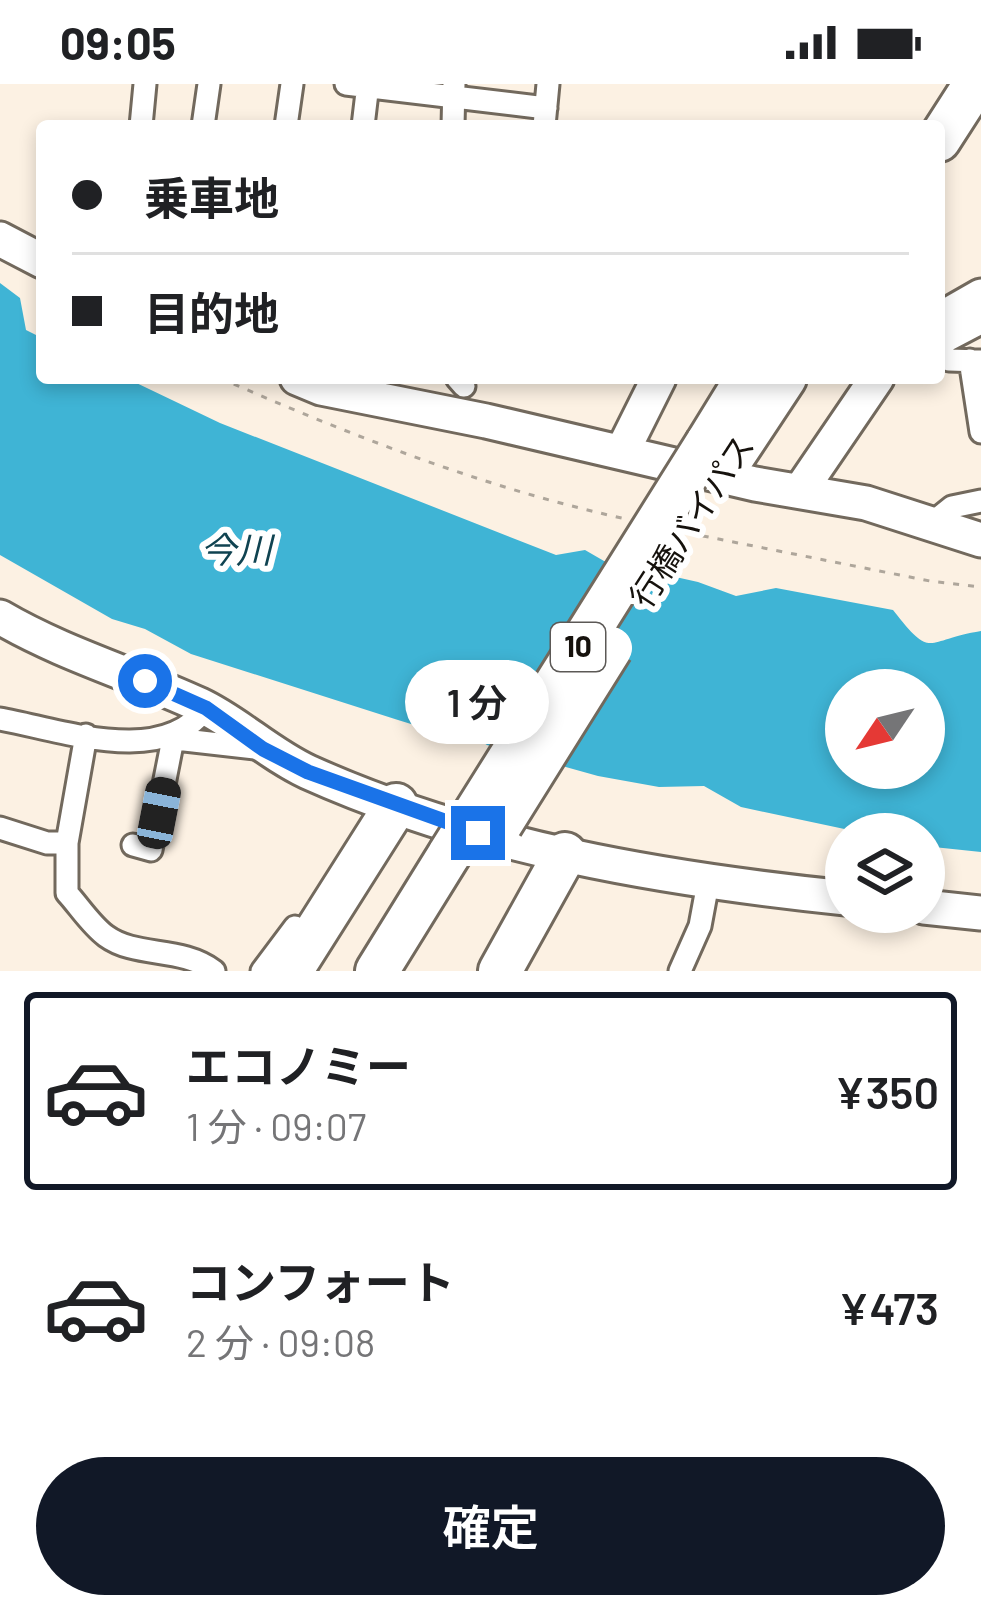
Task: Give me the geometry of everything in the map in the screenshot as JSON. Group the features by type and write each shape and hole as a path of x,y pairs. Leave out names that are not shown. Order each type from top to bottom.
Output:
{"highway":[{"path":"927,120 959,106"},
{"name":"行橋バイパス","path":"721,449 745,384"},
{"name":"行橋バイパス","path":"377,971 464,857 721,449 780,384"},
{"path":"291,971 396,805"},
{"path":"500,971 565,854"},
{"name":"行橋バイパス","path":"410,971 464,857"}],"street":[{"path":"142,120 146,84"},
{"path":"204,120 209,84"},
{"path":"287,120 292,84"},
{"path":"363,120 360,85 454,92 545,117 548,84"},
{"path":"0,239 36,258"},
{"path":"945,317 981,296"},
{"path":"945,344 981,323"},
{"path":"945,355 949,360 976,361 981,432"},
{"path":"311,384 755,484 866,503 981,541"},
{"path":"622,452 656,384"},
{"path":"800,491 873,384"},
{"path":"932,523 952,507 981,501"},
{"path":"0,617 206,708 263,749 308,772 478,833 708,883 825,896"},
{"path":"133,844 152,850 170,739 206,708"},
{"path":"0,719 144,743 170,739 263,749"},
{"path":"86,734 67,843 67,892 106,936 125,945 190,956 214,971"},
{"path":"0,828 47,843 67,843"},
{"path":"680,971 700,926 708,883"},
{"path":"945,909 981,913"},
{"path":"262,971 296,927"}],"path":[{"path":"234,384 417,460 571,507 636,521"},
{"path":"679,531 981,587"}],"water":[{"name":"今川","path":"0,283 20,298 26,330 36,335 36,384 139,384 220,423 556,555 585,550 604,561 698,582 736,596 776,588 893,610 916,636 931,643 981,631 981,852 945,848 945,813 825,813 825,825 741,807 704,786 659,787 598,776 487,745 460,727 435,724 424,728 191,654 145,629 112,619 0,555"}],"route":[{"path":"145,681 206,708 263,749 308,772 478,833"}]}
